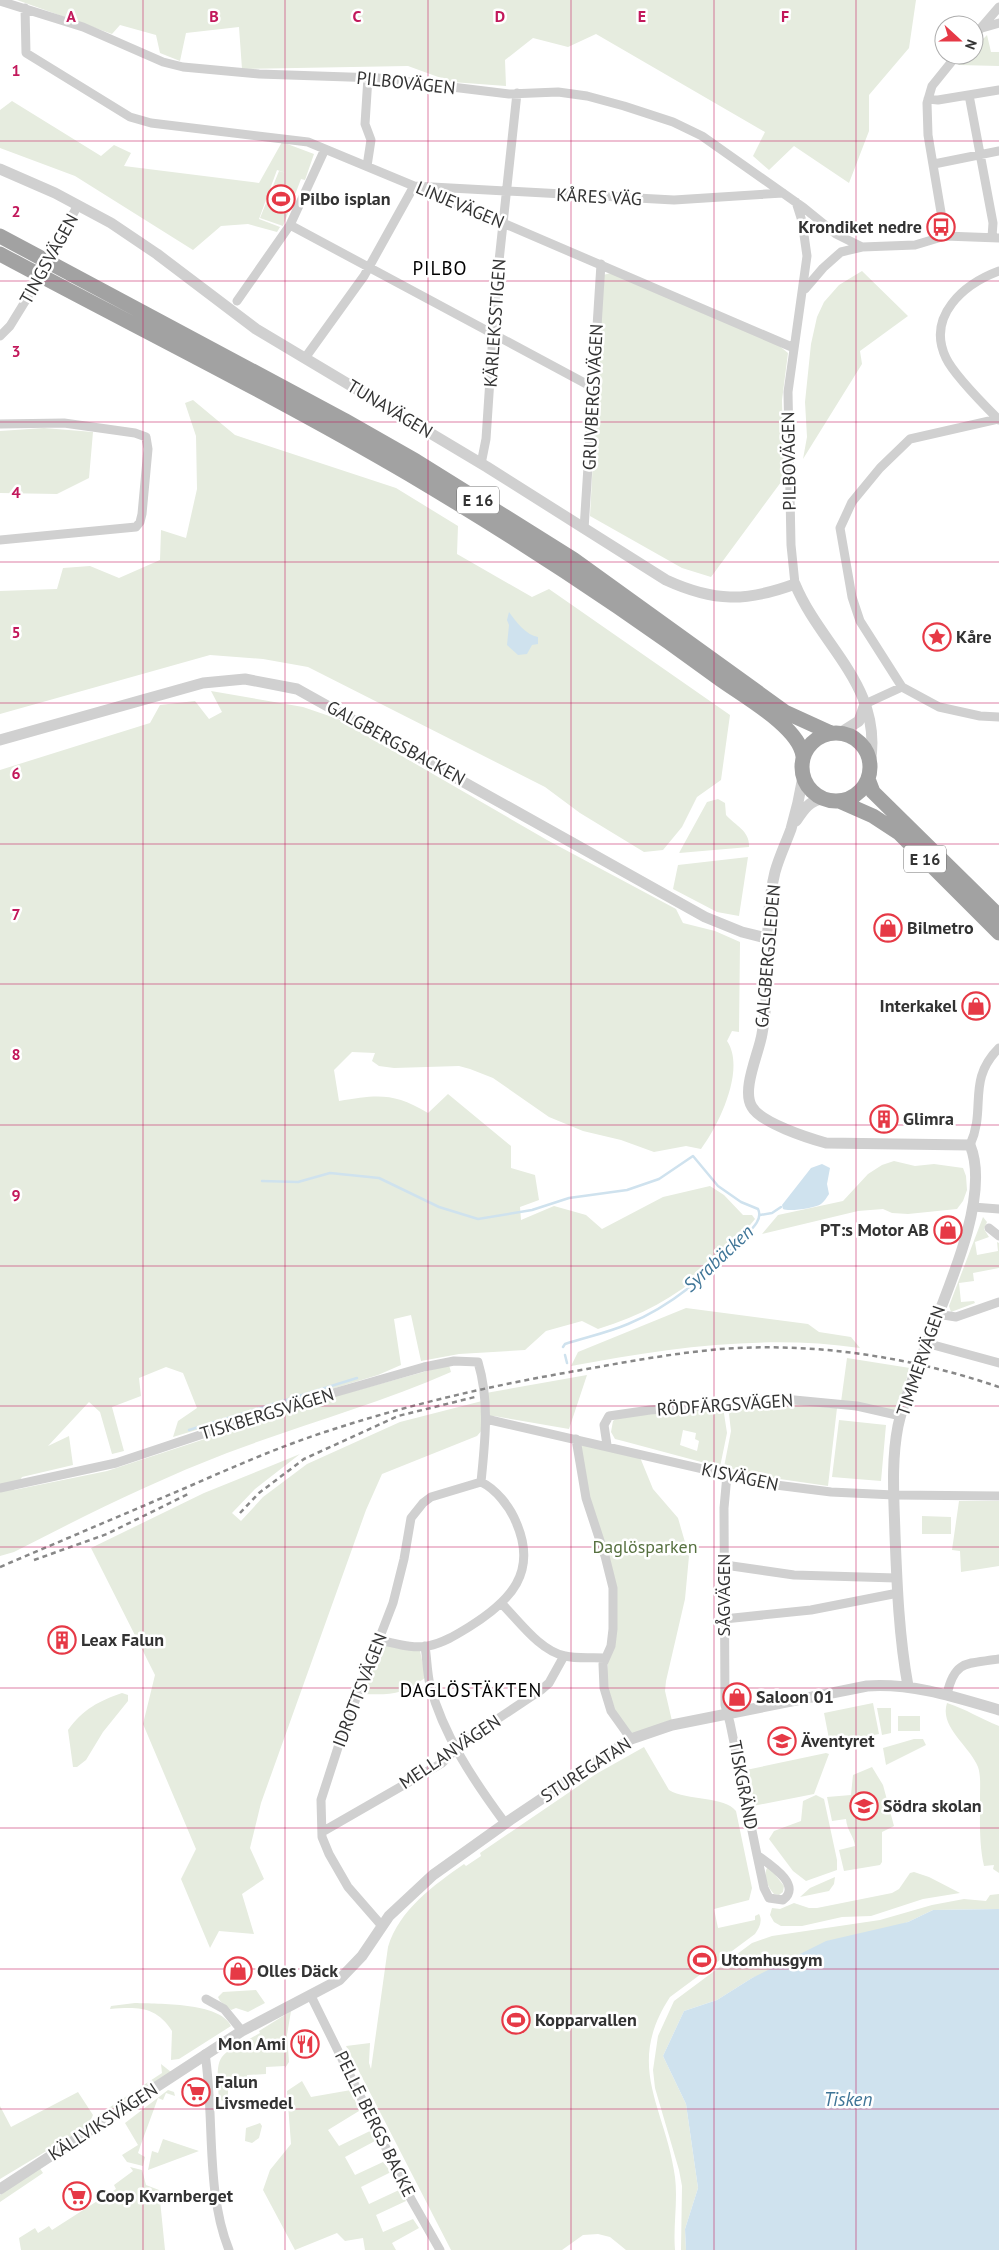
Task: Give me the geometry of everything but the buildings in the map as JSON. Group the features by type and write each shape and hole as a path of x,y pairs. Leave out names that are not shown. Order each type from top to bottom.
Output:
{"highway":[{"name":"E 16","path":"0,236 344,420 416,462 573,559 785,712 861,743 867,752 870,764"},
{"name":"E 16","path":"0,254 338,434 531,549 685,654 777,721 798,740 803,756 803,777 811,790 873,816 899,833 999,933"},
{"path":"803,756 816,739 836,733"},
{"path":"832,800 855,795 868,779 870,764"},
{"name":"E 16","path":"868,779 873,792 999,916"}],"street":[{"name":"PILBOVÄGEN","path":"0,1 83,27 177,66 259,74 368,77 481,91 570,93 624,106 673,122 702,136 784,193 836,234 862,247"},
{"path":"984,26 999,7"},
{"name":"LINJEVÄGEN","path":"25,8 26,53 130,117 151,123 299,140 325,149 600,264 794,348"},
{"path":"984,27 999,23"},
{"path":"945,236 927,124 928,99 937,79 949,65"},
{"path":"367,166 371,140 365,124 368,77"},
{"path":"928,99 938,100 999,90"},
{"name":"KÄRLEKSSTIGEN","path":"481,464 486,440 493,334 517,93"},
{"path":"804,290 835,256 850,249 915,246 945,236 996,238 969,95"},
{"path":"237,301 290,225 325,149"},
{"path":"934,164 999,151"},
{"name":"TUNAVÄGEN","path":"0,169 78,204 132,236 242,320 481,464 666,580 692,592 713,597 736,598 775,592 795,584"},
{"path":"305,358 369,267 414,186"},
{"name":"KÅRES VÄG","path":"414,186 674,200 784,193"},
{"name":"PILBOVÄGEN","path":"796,202 802,221 807,256 787,408 791,545 795,584 802,600 853,675 872,721 874,744 870,764"},
{"name":"TINGSVÄGEN","path":"0,336 10,326 26,300 78,204"},
{"path":"290,225 592,387"},
{"name":"GRUVBERGSVÄGEN","path":"584,529 600,264"},
{"path":"999,271 978,281 956,298 945,312 941,323 942,346 946,358 953,369 998,419 910,439 880,468 852,502 840,528 852,597 860,622 902,687 939,707 980,716 999,717"},
{"path":"0,424 51,422 130,432 146,437 148,449 142,514 140,522 136,526 0,540"},
{"name":"GALGBERGSBACKEN","path":"0,740 203,683 245,679 297,689 705,917 742,932 766,938"},
{"path":"836,733 859,721 865,704 902,687"},
{"name":"GALGBERGSLEDEN","path":"803,777 790,831 776,870 766,938 766,1010 758,1056 749,1084 748,1099 754,1110 804,1136 827,1143 970,1145"},
{"name":"GALGBERGSLEDEN","path":"790,831 808,805 814,800 832,800"},
{"name":"TIMMERVÄGEN","path":"908,1686 896,1578 894,1495 896,1440 901,1416 917,1364 964,1245 973,1207 976,1161 970,1145 976,1129 981,1073 988,1060 999,1048"},
{"path":"973,1207 999,1209"},
{"path":"988,1228 999,1236"},
{"path":"937,1314 956,1317 999,1302"},
{"path":"926,1343 999,1363"},
{"name":"TISKBERGSVÄGEN","path":"0,1488 116,1463 335,1392 444,1362 478,1362 485,1388 486,1419"},
{"name":"RÖDFÄRGSVÄGEN","path":"607,1445 604,1425 609,1416 620,1413 758,1399 784,1399 858,1406 901,1416"},
{"path":"379,1640 407,1646 425,1646 454,1636 502,1604 513,1590 521,1574 525,1548 523,1537 510,1511 494,1492 481,1482 486,1419"},
{"name":"KISVÄGEN","path":"486,1419 607,1445 727,1475 799,1489 894,1495 999,1496"},
{"path":"576,1439 586,1498 605,1556 612,1588 613,1629 611,1646 602,1670 605,1696 618,1722 631,1739"},
{"name":"SÅGVÄGEN","path":"727,1475 724,1508 724,1619 727,1715"},
{"name":"IDROTTSVÄGEN","path":"382,1926 341,1878 329,1854 322,1832 321,1800 342,1735 398,1588 412,1516 423,1503 432,1498 481,1482"},
{"path":"724,1565 794,1575 896,1578"},
{"path":"724,1619 811,1610 898,1593"},
{"path":"502,1604 540,1641 564,1656 605,1658"},
{"path":"425,1646 434,1700 456,1749 504,1823"},
{"name":"MELLANVÄGEN","path":"322,1832 442,1763 463,1742 544,1688 564,1656"},
{"path":"947,1694 952,1676 959,1667 967,1663 999,1659"},
{"name":"STUREGATAN","path":"311,1996 346,1974 362,1956 382,1926 411,1893 432,1875 504,1823 631,1739 672,1725 867,1686 908,1686 947,1694 999,1710"},
{"name":"TISKGRÄND","path":"727,1715 757,1855 766,1894 772,1900 783,1900 789,1893 789,1886 781,1874 757,1855"},
{"path":"229,2250 218,2218 215,2197 211,2098 205,2054 242,2031 311,1996"},
{"name":"PELLE BERGS BACKE","path":"311,1996 411,2199 440,2250"},
{"path":"206,1998 224,2010 242,2031"},
{"name":"KÄLLVIKSVÄGEN","path":"0,2189 205,2054"}],"green space":[{"path":"17,0 916,0 909,48 869,95 869,131 849,183 794,146 769,170 753,156 765,132 596,34 568,47 533,38 505,60 506,86 452,82 408,66 242,69 239,27 186,33 180,61 160,53 156,35 120,25 112,34"},
{"path":"987,35 991,52 999,52 999,66 958,65 984,65 984,38"},
{"path":"12,101 101,156 114,145 131,153 124,166 259,183 282,142 314,154 305,180 301,179 283,226 260,218 279,171 286,173 277,170 259,219 280,227 277,232 248,224 221,226 193,250 75,176 0,148 0,110"},
{"path":"862,271 908,316 860,351 862,364 803,459 807,437 805,402 811,344 817,317 824,302 839,285"},
{"path":"611,273 777,344 788,353 782,400 784,478 711,577 682,568 590,516 603,275"},
{"path":"193,400 235,435 396,488 458,526 457,554 532,597 549,589 730,715 721,780 697,797 682,827 663,850 644,852 580,813 545,787 308,667 263,659 210,655 0,714 0,591 57,589 63,568 90,566 119,578 160,560 161,530 186,538 197,489 196,436 185,403"},
{"path":"44,428 93,432 89,478 57,494 0,493 0,431"},
{"path":"211,691 303,707 338,719 547,840 676,909 683,923 715,931 740,942 739,1032 732,1031 727,1041 732,1053 732,1081 722,1112 701,1149 686,1146 654,1152 621,1140 583,1131 549,1117 493,1078 470,1069 459,1066 394,1068 379,1066 372,1061 375,1053 352,1052 334,1070 339,1101 364,1097 394,1098 405,1101 428,1113 448,1094 511,1146 511,1168 535,1175 539,1200 520,1207 521,1220 554,1206 586,1215 602,1229 663,1197 710,1186 724,1195 743,1215 752,1215 755,1219 704,1272 666,1300 622,1321 598,1329 582,1321 546,1331 525,1350 459,1354 421,1361 411,1315 394,1319 401,1365 378,1375 173,1437 178,1421 197,1408 183,1373 166,1367 139,1378 141,1396 112,1407 124,1451 112,1454 100,1412 89,1402 48,1446 69,1436 73,1465 22,1477 14,1490 107,1471 336,1396 449,1365 451,1372 396,1394 227,1453 173,1475 14,1552 0,1556 0,770 150,723 160,705 195,701 209,719 222,712"},
{"path":"718,799 725,803 726,815 745,833 749,841 749,847 679,853 707,802"},
{"path":"748,857 739,916 717,912 673,889 678,865"},
{"path":"894,1161 915,1166 934,1164 963,1168 966,1176 967,1190 963,1201 957,1209 908,1214 892,1213 883,1209 858,1211 762,1234 778,1215 843,1201 868,1174 882,1165"},
{"path":"983,1217 987,1222 984,1229 989,1237 975,1242 977,1255 998,1251 997,1242 999,1243 999,1268 973,1273 974,1281 959,1283 961,1302 974,1301 975,1303 951,1312 949,1306"},
{"path":"686,1308 808,1324 819,1332 851,1337 860,1348 787,1342 715,1345 571,1366 578,1352"},
{"path":"847,1358 910,1368 896,1412 841,1402"},
{"path":"587,1375 569,1429 494,1416 477,1436 382,1474 366,1510 261,1803 250,1848 264,1879 242,1894 254,1934 219,1931 210,1948 181,1879 196,1849 143,1724 155,1675 91,1548 204,1493 300,1454 255,1489 232,1513 241,1521 263,1497 307,1464 400,1422 482,1401 486,1393"},
{"path":"782,1403 837,1408 828,1486 766,1477 724,1467 731,1431 728,1406"},
{"path":"723,1407 727,1433 720,1467 615,1439 611,1432 613,1421 618,1417","holes":["683,1430 696,1433 695,1439 699,1441 697,1451 680,1445"]},
{"path":"839,1420 886,1425 881,1481 832,1477"},
{"name":"Daglösparken","path":"580,1445 637,1450 653,1489 678,1518 689,1556 685,1599 666,1681 665,1691 672,1721 631,1736 605,1694 614,1596 592,1517"},
{"path":"959,1501 999,1501 999,1566 961,1572 960,1551 952,1550"},
{"path":"922,1516 951,1517 951,1534 922,1534"},
{"path":"383,1642 420,1651 426,1677 411,1687 396,1693 363,1694"},
{"path":"122,1693 128,1695 128,1701 103,1732 86,1760 77,1767 73,1767 68,1730 86,1711 106,1699"},
{"path":"873,1703 879,1734 830,1744 824,1713"},
{"path":"947,1703 999,1726 999,1873 993,1869 994,1865 984,1866 980,1824 979,1770 974,1759 956,1736 947,1720"},
{"path":"877,1708 891,1708 891,1733 882,1735"},
{"path":"898,1716 920,1716 920,1731 898,1731"},
{"path":"914,1739 923,1739 926,1745 886,1765 883,1748"},
{"name":"Kopparvallen","path":"644,1747 669,1790 686,1796 723,1803 731,1806 736,1811 752,1888 749,1900 714,1909 718,1928 755,1920 755,1916 759,1914 761,1919 755,1934 670,1997 657,2022 650,2045 649,2067 652,2087 675,2177 675,2250 626,2250 610,2237 598,2234 583,2235 562,2250 451,2250 346,2046 370,2043 369,2063 371,2069 388,1947 400,1921 409,1910 430,1890 464,1864 466,1866 481,1856 480,1853 596,1774"},
{"path":"826,1753 829,1754 814,1794 753,1806 746,1770"},
{"path":"872,1767 883,1785 894,1826 882,1832 882,1862 880,1865 844,1871 839,1850 855,1846 846,1819 832,1821 827,1797 851,1795 853,1775"},
{"path":"816,1795 824,1799 837,1860 837,1870 806,1881 793,1871 769,1839 774,1831 801,1821 803,1801"},
{"path":"767,1868 770,1868 784,1886 783,1892 779,1895 774,1894 768,1885 766,1878"},
{"path":"914,1872 929,1877 960,1893 923,1899 871,1916 842,1917 802,1926 781,1926 774,1922 770,1915 772,1908 780,1909 794,1903 809,1908 817,1908 892,1893 899,1889 910,1873"},
{"path":"835,1877 834,1884 829,1891 800,1897 810,1888"},
{"path":"999,1894 999,1909 933,1910 908,1922 752,1978 717,2000 684,2011 663,2056 686,2104 698,2188 685,2229 686,2250 681,2250 682,2186 655,2088 653,2070 658,2036 674,2001 752,1943 772,1936 880,1920 932,1905 964,1899 986,1901 990,1895"},
{"path":"256,1990 265,2003 248,2012 236,2008 231,2010 218,1997 223,1992"},
{"path":"135,2003 173,2004 202,2008 215,2012 225,2018 231,2026 179,2059 171,2060 172,2031 160,2017 138,2008 110,2009 111,2006"},
{"path":"291,2011 287,2035 289,2062 285,2068 285,2066 266,2067 266,2074 247,2075 247,2082 228,2082 228,2097 225,2101 219,2100 218,2072 222,2057"},
{"path":"161,2064 171,2072 95,2121 98,2115 162,2073"},
{"path":"302,2081 311,2097 351,2090 359,2111 328,2130 339,2146 370,2131 375,2141 345,2157 355,2175 383,2162 391,2172 361,2187 369,2204 399,2190 406,2201 376,2215 383,2232 413,2219 419,2228 392,2243 396,2250 365,2250 363,2238 345,2241 337,2233 295,2250 263,2190 270,2170 291,2144 287,2091"},
{"path":"168,2090 174,2092 175,2096 166,2093 163,2100 158,2098 138,2153 145,2157 143,2166 127,2162 122,2155 138,2145 125,2123"},
{"path":"78,2092 93,2115 88,2126 0,2179 0,2106 11,2127"},
{"path":"260,2123 262,2126 259,2138 252,2143 245,2141 246,2128"},
{"path":"163,2139 199,2151 148,2170 152,2151 158,2153"},
{"path":"39,2167 43,2173 0,2202 0,2195"},
{"path":"130,2167 142,2170 146,2185 159,2190 165,2250 21,2250 19,2238 35,2228 38,2233 49,2226 52,2230 116,2189 114,2185 133,2171"}],"water":[{"path":"509,612 525,631 538,637 538,644 532,645 527,654 518,655 507,645 509,625 507,620"},
{"path":"822,1164 830,1168 827,1184 829,1194 823,1202 808,1208 783,1209 782,1205 811,1168"},
{"name":"Tisken","path":"999,1909 999,2250 686,2250 685,2229 698,2188 686,2104 663,2056 684,2011 717,2000 752,1978 826,1941 908,1922 933,1910"}],"waterway":[{"name":"Syrabäcken","path":"262,1181 298,1182 330,1173 379,1178 439,1207 478,1219 532,1210 569,1198 627,1190 659,1179 693,1156 718,1186 741,1202 758,1209 759,1218 751,1230 716,1265 689,1288 644,1317 612,1330 565,1344 563,1347"},
{"path":"760,1215 772,1213 781,1207"},
{"path":"565,1355 567,1363"},
{"path":"189,1430 357,1378"}],"railway":[{"path":"0,1567 309,1437 424,1403 554,1375 704,1351 756,1347 827,1350 862,1354 932,1367 999,1387"},
{"path":"240,1513 259,1493 304,1459 398,1416 475,1397"},
{"path":"34,1560 107,1534 190,1493"}],"place":[{"name":"Pilbo isplan","path":"281,199"},
{"name":"Krondiket nedre","path":"941,227"},
{"name":"Kåre","path":"937,637"},
{"name":"Bilmetro","path":"888,928"},
{"name":"Interkakel","path":"976,1006"},
{"name":"Glimra","path":"884,1119"},
{"name":"PT:s Motor AB","path":"948,1230"},
{"name":"Leax Falun","path":"62,1640"},
{"name":"Saloon 01","path":"737,1697"},
{"name":"Äventyret","path":"782,1741"},
{"name":"Södra skolan","path":"864,1806"},
{"name":"Utomhusgym","path":"702,1960"},
{"name":"Olles Däck","path":"238,1971"},
{"name":"Kopparvallen","path":"516,2020"},
{"name":"Mon Ami","path":"305,2044"},
{"name":"Falun Livsmedel","path":"196,2092"},
{"name":"Coop Kvarnberget","path":"77,2196"}],"district":[{"name":"PILBO","path":"440,268"},
{"name":"DAGLÖSTÄKTEN","path":"471,1690"}]}
